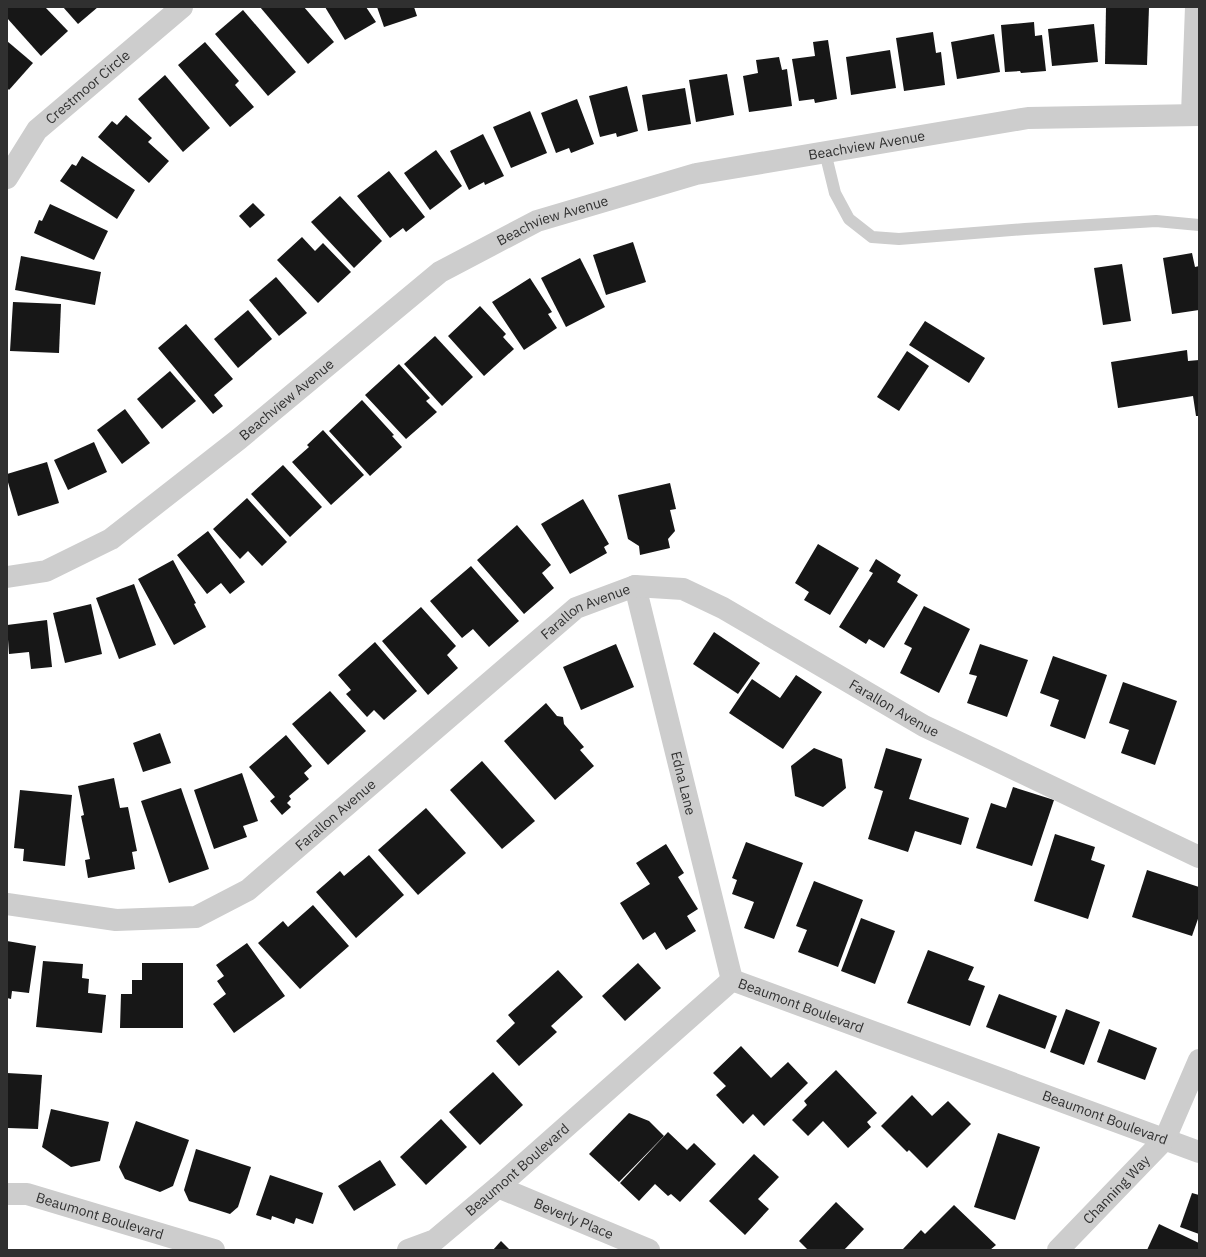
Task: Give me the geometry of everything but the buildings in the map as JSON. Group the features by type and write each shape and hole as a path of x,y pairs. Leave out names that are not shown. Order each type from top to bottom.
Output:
{"street":[{"name":"Crestmoor Circle","path":"7,178 37,130 182,7"},
{"path":"1196,7 1196,115"},
{"name":"Beachview Avenue","path":"7,577 46,571 111,538 239,439 440,272 537,221 696,174 1028,118 1196,115"},
{"name":"Farallon Avenue","path":"7,904 116,920 196,917 248,890 576,608 635,586 683,588 723,608 924,726 1199,858"},
{"name":"Edna Lane","path":"635,586 732,980"},
{"name":"Beaumont Boulevard","path":"408,1250 435,1240 498,1187 732,980 1165,1138 1199,1152"},
{"name":"Channing Way","path":"1058,1250 1165,1138 1199,1060"},
{"name":"Beverly Place","path":"498,1187 649,1250"},
{"name":"Beaumont Boulevard","path":"7,1194 28,1194 214,1250"}],"lane":[{"path":"825,152 835,193 849,219 872,237 899,239 1156,221 1199,225"}]}
